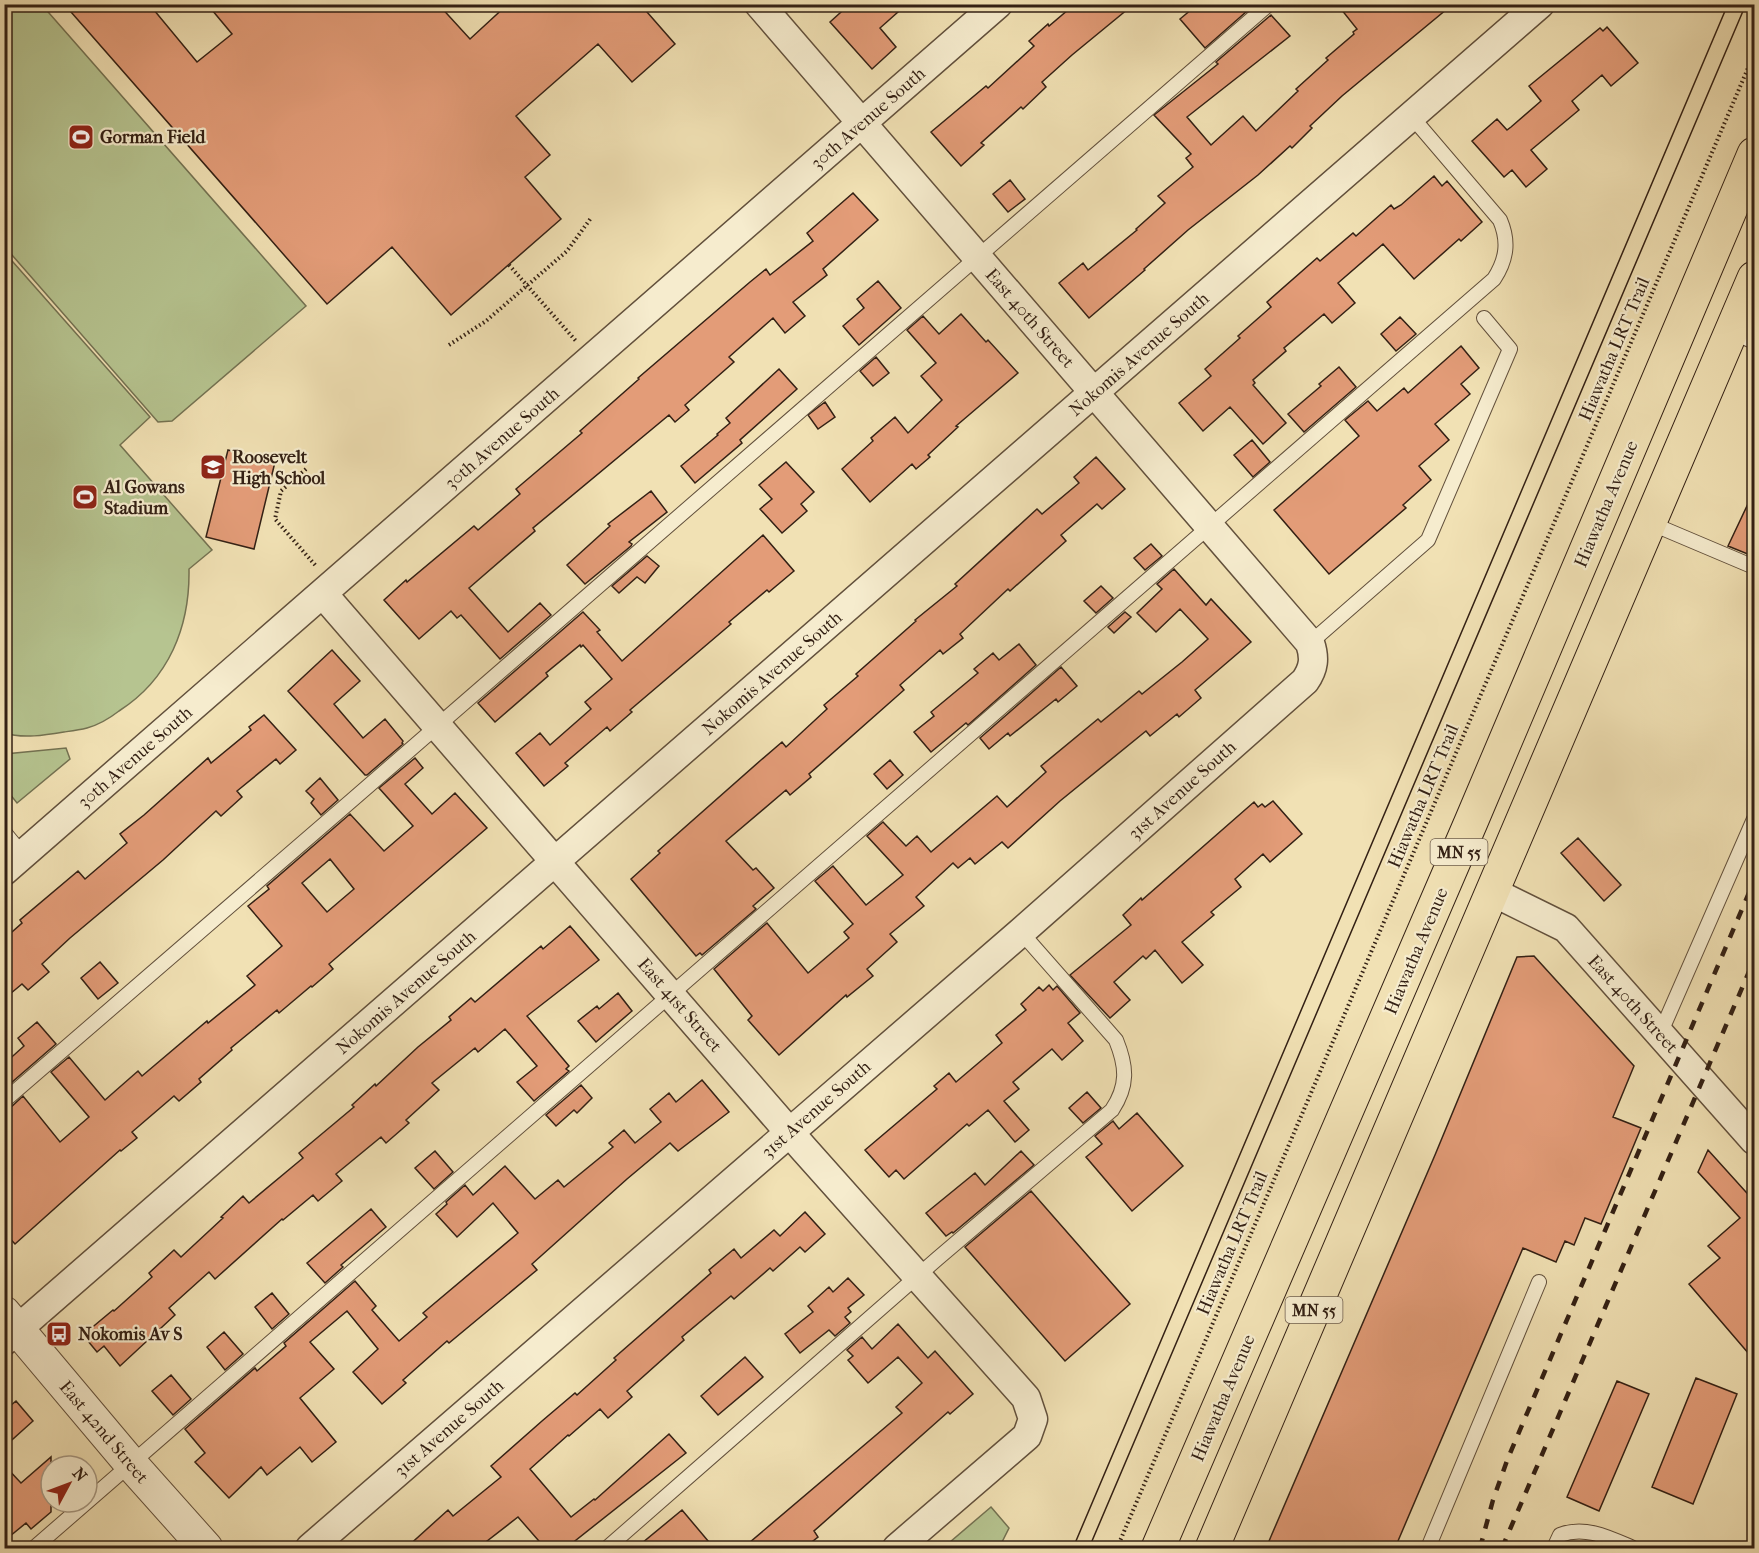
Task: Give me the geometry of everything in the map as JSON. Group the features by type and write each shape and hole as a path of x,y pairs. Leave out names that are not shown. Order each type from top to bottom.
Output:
{"highway":[{"name":"Hiawatha Avenue","path":"1158,1548 1471,822 1755,154"},
{"name":"MN 55","path":"1212,1548 1650,523 1743,337 1755,278"}],"street":[{"name":"East 40th Street","path":"759,4 1095,392 1208,525 1312,654"},
{"name":"30th Avenue South","path":"14,863 998,4"},
{"name":"Nokomis Avenue South","path":"9,1328 555,862 1540,4"},
{"name":"East 41st Street","path":"328,589 439,727 555,862 789,1132 1026,1398 1033,1419 1027,1436 897,1548"},
{"name":"31st Avenue South","path":"310,1548 1021,932 1305,681 1312,654"},
{"name":"East 40th Street","path":"1492,892 1566,928 1755,1140"},
{"name":"East 42nd Street","path":"9,1328 206,1548"}],"lane":[{"path":"4,1101 439,727 1269,4"},
{"path":"34,1548 1208,525 1494,279 1502,267 1506,244 1505,232 1500,220 1412,117"},
{"path":"1312,654 1428,540 1510,349 1484,318"},
{"path":"1650,523 1755,567"},
{"path":"1660,1034 1755,819"},
{"path":"4,832 14,863"},
{"path":"607,1548 1112,1110 1120,1098 1124,1084 1123,1058 1116,1040 1021,932"},
{"path":"1428,1548 1539,1282"},
{"path":"1554,1548 1560,1535 1570,1531 1602,1534 1633,1548"}],"path":[{"name":"Hiawatha LRT Trail","path":"1117,1548 1755,54"},
{"path":"449,345 486,321 567,251 591,218"},
{"path":"509,265 592,360"},
{"path":"306,469 281,491 275,519 328,589"}],"green space":[{"name":"Gorman Field","path":"4,5 42,5 306,306 172,421 158,422 5,247"},
{"name":"Al Gowans Stadium","path":"5,253 150,417 120,445 212,550 189,569 186,611 180,631 173,650 151,683 112,716 95,725 78,730 34,736 5,733"},
{"path":"66,748 70,759 17,803 5,788 5,754"},
{"path":"991,1507 1009,1528 999,1548 943,1548"}],"building":[{"path":"64,4 149,4 197,62 232,34 207,4 438,4 470,39 508,4 640,4 675,44 632,82 598,44 516,116 550,155 525,177 561,219 451,315 392,247 327,304"},
{"path":"850,4 907,4 880,28 896,47 872,69 830,22"},
{"path":"1075,4 1134,4 1042,82 1046,87 981,143 984,145 961,166 931,132 986,86 988,88 1034,46 1029,41"},
{"path":"1198,4 1255,4 1205,48 1180,19"},
{"path":"1337,4 1453,4 1342,96 1310,126 1312,128 1292,148 1290,146 1258,175 1188,230 1089,318 1059,283 1083,263 1088,270 1137,230 1165,203 1158,196 1193,167 1186,158 1191,154 1154,115 1218,64 1216,62 1271,15 1290,36 1187,117 1211,145 1243,116 1256,131 1298,91 1296,89 1328,60 1326,58 1354,34 1353,32 1357,29"},
{"path":"1607,27 1638,63 1611,86 1602,75 1572,101 1579,110 1531,150 1547,169 1526,187 1512,170 1504,177 1472,141 1497,119 1507,130 1511,127 1541,101 1529,86 1600,28 1603,31"},
{"path":"1434,176 1442,186 1447,181 1482,222 1414,279 1383,244 1338,283 1355,303 1332,323 1324,314 1284,348 1286,351 1253,380 1255,383 1253,385 1286,423 1263,444 1230,407 1203,431 1179,403 1211,376 1205,369 1271,307 1267,302 1317,258 1320,261 1353,233 1356,236 1391,205 1394,209 1401,205"},
{"path":"1010,180 1025,199 1008,212 993,194"},
{"path":"853,193 878,220 823,269 827,275 793,302 805,316 785,333 773,318 729,357 734,362 685,405 689,410 675,422 669,415 533,528 535,531 469,588 508,632 540,603 551,615 500,659 461,615 457,618 451,611 419,639 384,600 474,526 478,530 520,494 516,489 582,433 580,431 638,378 750,282 766,269 770,275 813,241 807,233"},
{"path":"878,281 901,308 859,345 843,326 864,308 857,299"},
{"path":"961,314 1018,373 956,426 958,427 928,455 930,457 916,469 912,464 870,502 842,469 873,441 871,438 895,417 908,433 942,400 921,376 936,363 907,330 923,316 939,334"},
{"path":"1400,317 1416,334 1396,351 1381,334"},
{"path":"1461,346 1479,368 1461,384 1470,394 1435,424 1449,440 1419,466 1431,480 1403,505 1406,508 1329,574 1274,510 1359,436 1345,420 1368,401 1377,411 1404,388 1408,393"},
{"path":"876,357 889,373 873,386 860,371"},
{"path":"1339,367 1356,387 1304,432 1288,414"},
{"path":"779,369 797,389 740,440 742,443 695,483 681,466 718,435 730,423 726,418"},
{"path":"825,402 835,417 818,429 808,415"},
{"path":"1252,440 1270,462 1253,477 1234,455"},
{"path":"228,450 275,462 254,549 206,537"},
{"path":"1096,457 1125,489 1102,509 1097,504 1061,535 1066,541 1010,591 1008,589 960,634 963,638 943,654 940,650 900,685 904,690 809,774 811,777 790,795 786,790 726,841 753,870 756,868 774,888 753,906 756,909 702,955 700,953 696,956 631,879 660,853 658,851 782,742 786,747 827,709 824,705 858,676 856,674 915,620 957,586 955,584 1037,509 1042,514 1079,483 1074,477"},
{"path":"786,462 814,492 801,504 807,511 782,533 760,509 772,499 759,485"},
{"path":"1755,489 1755,557 1728,546"},
{"path":"651,491 667,512 629,542 631,546 585,584 567,565 610,526 608,524"},
{"path":"763,535 794,571 729,622 731,624 630,710 632,712 610,731 607,727 565,763 568,766 544,786 516,753 540,733 550,745 591,709 585,702 612,679 583,645 581,647 580,645 546,673 548,676 495,722 478,703 583,612 600,630 597,632 622,661"},
{"path":"1151,544 1162,556 1145,570 1134,558"},
{"path":"647,556 659,566 645,583 637,577 619,593 612,586"},
{"path":"1174,569 1206,605 1211,599 1251,642 1195,690 1201,698 1179,717 1177,714 1150,736 1146,731 1060,801 1008,848 1002,842 975,864 970,858 958,868 953,863 916,897 924,906 890,934 897,942 867,969 873,976 847,997 846,995 779,1055 748,1020 752,1016 714,969 767,923 808,973 849,938 844,932 853,924 815,881 833,866 866,905 903,875 867,836 883,822 906,846 917,836 931,852 997,796 1007,807 1046,772 1041,766 1098,719 1101,722 1139,691 1142,694 1182,662 1208,639 1180,609 1156,632 1137,613 1162,589 1157,584"},
{"path":"1101,586 1113,598 1096,613 1084,601"},
{"path":"1125,612 1131,617 1114,633 1108,627"},
{"path":"1019,644 1036,665 968,725 966,723 931,752 914,732 934,716 931,712 978,673 974,669 993,653 999,660"},
{"path":"332,650 360,681 334,704 363,738 385,719 403,741 403,744 367,775 288,691"},
{"path":"1061,667 1077,686 1058,702 1056,699 1010,736 1008,733 989,749 980,738"},
{"path":"264,715 296,750 280,764 276,759 237,791 242,797 221,816 216,811 163,860 70,938 42,964 49,972 28,990 22,984 4,999 4,939 22,923 20,920 78,871 85,879 127,843 120,834 208,758 211,763 251,730 249,727"},
{"path":"415,758 423,768 405,784 432,814 455,793 487,828 329,964 333,969 279,1013 277,1010 231,1048 232,1050 199,1079 201,1082 179,1101 174,1096 132,1132 137,1138 120,1150 15,1244 4,1232 4,1110 10,1108 23,1096 60,1142 89,1117 51,1072 69,1057 105,1100 138,1071 142,1076 207,1021 208,1023 255,985 247,976 282,946 248,906 269,889 267,886 350,814 384,851 413,826 379,788","holes":["330,859 354,889 327,912 302,883"]},
{"path":"890,760 903,775 887,789 874,774"},
{"path":"320,778 338,800 321,815 311,803 314,799 306,791"},
{"path":"1273,801 1302,834 1270,862 1263,854 1235,879 1241,887 1211,912 1214,915 1182,942 1203,965 1182,983 1155,950 1146,959 1143,956 1114,982 1130,1000 1110,1018 1070,975 1131,925 1123,915 1141,898 1142,900 1254,802 1258,807 1262,804 1265,807"},
{"path":"1578,838 1621,885 1604,901 1561,853"},
{"path":"570,926 599,960 527,1016 569,1066 566,1069 569,1071 534,1101 517,1082 537,1066 505,1029 478,1052 475,1048 432,1083 439,1090 406,1120 409,1123 386,1143 381,1137 336,1174 342,1181 318,1201 313,1195 282,1219 215,1279 209,1272 169,1308 175,1315 120,1366 104,1346 97,1352 83,1335 152,1277 149,1273 174,1250 181,1257 243,1196 249,1203 303,1158 299,1153 354,1107 352,1105 375,1084 376,1086 451,1020 449,1017 471,998 475,1002 541,946 543,949"},
{"path":"1534,956 1634,1066 1613,1117 1641,1128 1601,1224 1585,1218 1574,1245 1565,1241 1556,1262 1523,1248 1395,1548 1266,1548 1435,1155 1517,957"},
{"path":"100,962 118,983 98,999 81,978"},
{"path":"1049,985 1053,990 1057,986 1080,1013 1068,1023 1083,1041 1062,1060 1052,1049 1013,1082 1019,1089 1004,1101 1029,1130 1015,1142 988,1110 969,1126 967,1124 904,1179 896,1170 889,1177 865,1150 937,1089 934,1086 949,1073 956,1082 1002,1043 996,1035 1026,1010 1021,1004 1039,987 1043,991"},
{"path":"618,993 632,1011 596,1042 578,1021 597,1006 599,1009"},
{"path":"37,1022 56,1044 4,1089 4,1064 24,1046 18,1038"},
{"path":"702,1080 729,1112 678,1151 670,1143 627,1179 532,1264 537,1270 449,1343 447,1341 403,1380 406,1383 382,1404 353,1372 378,1349 347,1311 310,1342 334,1369 300,1398 336,1442 312,1462 300,1447 267,1475 261,1467 229,1498 195,1462 205,1453 185,1429 255,1368 257,1371 286,1346 284,1343 355,1281 376,1306 372,1310 399,1341 427,1317 423,1313 518,1233 493,1203 457,1237 436,1214 465,1185 473,1195 505,1166 535,1199 558,1180 564,1187 613,1147 609,1143 624,1130 635,1143 661,1122 650,1109 669,1093 676,1102"},
{"path":"581,1085 592,1098 577,1113 574,1110 556,1126 546,1115"},
{"path":"1087,1092 1101,1108 1083,1123 1069,1108"},
{"path":"1137,1113 1183,1166 1132,1211 1086,1157 1102,1144 1095,1136 1113,1121 1119,1129"},
{"path":"1708,1150 1755,1202 1755,1361 1689,1284 1720,1258 1708,1246 1740,1218 1698,1172"},
{"path":"435,1151 453,1172 434,1189 415,1168"},
{"path":"1021,1151 1034,1165 953,1233 946,1236 926,1213 975,1173 985,1185"},
{"path":"1031,1191 1130,1304 1065,1361 965,1247"},
{"path":"371,1209 386,1227 341,1265 343,1267 325,1283 307,1263"},
{"path":"805,1212 825,1234 805,1252 800,1247 773,1271 770,1268 734,1299 731,1296 682,1337 684,1340 627,1391 632,1397 608,1418 600,1409 530,1469 571,1517 595,1500 669,1434 686,1453 566,1548 545,1548 518,1517 478,1548 406,1548 448,1510 453,1516 501,1477 491,1466 616,1360 614,1358 711,1273 709,1270 734,1249 741,1258 774,1230 780,1236"},
{"path":"848,1278 864,1295 848,1308 851,1312 845,1317 850,1323 835,1336 829,1330 800,1353 785,1334 813,1312 808,1306 829,1287 833,1292"},
{"path":"272,1293 289,1314 272,1329 255,1307"},
{"path":"898,1324 928,1358 935,1351 973,1394 950,1414 948,1412 814,1531 818,1537 804,1548 743,1548 902,1413 896,1407 922,1383 898,1357 868,1383 848,1360 853,1356 847,1350 862,1337 872,1349"},
{"path":"224,1332 243,1354 225,1370 207,1347"},
{"path":"745,1357 763,1377 718,1415 701,1396"},
{"path":"171,1375 191,1399 173,1415 152,1391"},
{"path":"1696,1378 1737,1394 1693,1504 1652,1487"},
{"path":"1617,1381 1649,1394 1599,1511 1567,1497"},
{"path":"16,1401 33,1421 4,1447 4,1411"},
{"path":"4,1465 21,1483 39,1467 39,1514 49,1514 31,1529 26,1523 4,1541"},
{"path":"682,1510 714,1548 636,1548"}],"tram line":[{"path":"1073,1548 1728,4"},
{"path":"1089,1548 1746,4"}],"railway":[{"path":"1480,1548 1493,1500 1508,1458 1754,881"},
{"path":"1502,1548 1754,960"}],"place":[{"name":"Gorman Field","path":"81,137"},
{"name":"Roosevelt High School","path":"213,467"},
{"name":"Al Gowans Stadium","path":"85,497"},
{"name":"Nokomis Av S","path":"59,1334"}]}
